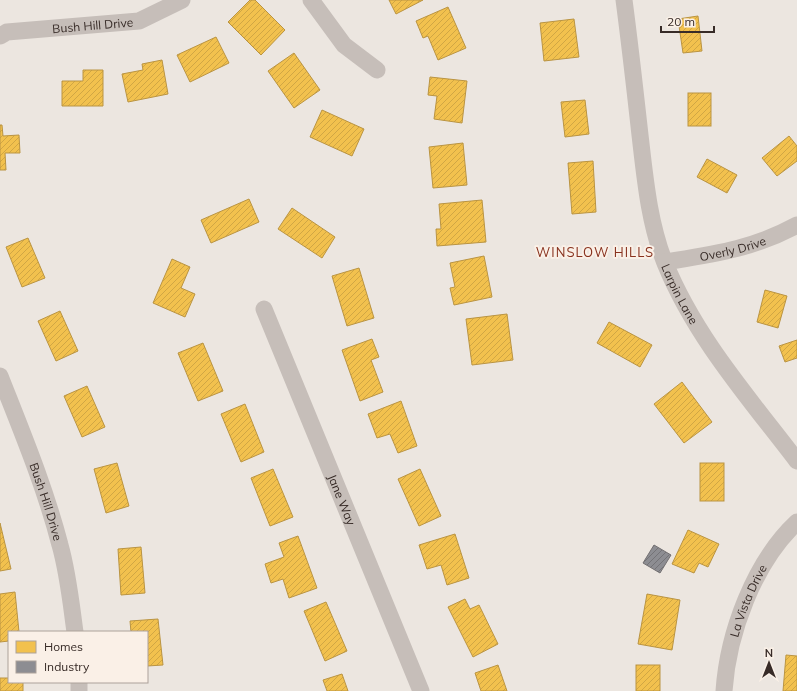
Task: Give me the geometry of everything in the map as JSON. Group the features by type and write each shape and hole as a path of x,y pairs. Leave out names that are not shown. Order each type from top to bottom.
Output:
{"street":[{"name":"Bush Hill Drive","path":"0,36 7,32 139,21 182,0"},
{"path":"311,0 344,46 377,70"},
{"name":"Larpin Lane","path":"624,0 645,171 653,223 665,262 684,304 711,349 797,461"},
{"name":"Overly Drive","path":"665,262 738,250 797,225"},
{"name":"Jane Way","path":"264,309 421,691"},
{"name":"Bush Hill Drive","path":"0,376 41,480 61,546 71,597 75,631"},
{"name":"La Vista Drive","path":"724,691 730,648 747,598 761,570 776,547 797,522"}],"building: Homes":[{"path":"250,0 255,0 285,30 261,55 228,22"},
{"path":"389,0 423,0 396,14"},
{"path":"448,7 466,48 438,60 428,36 423,38 416,21"},
{"path":"698,16 702,51 683,53 678,19"},
{"path":"574,19 579,57 544,61 540,23"},
{"path":"216,37 229,63 190,82 177,55"},
{"path":"294,53 320,90 294,108 268,71"},
{"path":"162,60 168,94 128,102 122,74 143,70 142,64"},
{"path":"83,70 103,70 103,106 62,106 62,81 83,81"},
{"path":"430,77 467,81 462,123 434,119 437,96 428,95"},
{"path":"688,93 711,93 711,126 688,126"},
{"path":"585,100 589,134 565,137 561,102"},
{"path":"322,110 364,129 352,156 310,137"},
{"path":"0,125 2,125 3,136 19,135 20,153 5,153 6,170 0,170"},
{"path":"789,136 797,146 797,161 777,176 762,158"},
{"path":"463,143 467,185 433,188 429,147"},
{"path":"707,159 737,175 727,193 697,177"},
{"path":"593,161 596,212 572,214 568,163"},
{"path":"249,199 259,222 211,243 201,220"},
{"path":"482,200 486,242 437,246 436,229 441,229 439,204"},
{"path":"292,208 335,237 322,258 278,229"},
{"path":"28,238 45,278 22,287 6,247"},
{"path":"484,256 492,297 454,305 450,288 455,287 450,263"},
{"path":"172,259 190,267 181,288 195,294 185,317 153,303"},
{"path":"359,268 374,318 347,326 332,276"},
{"path":"765,290 787,296 778,328 757,322"},
{"path":"60,311 78,351 56,361 38,321"},
{"path":"507,314 513,360 472,365 466,319"},
{"path":"609,322 652,345 640,367 597,343"},
{"path":"372,339 379,357 371,360 383,392 360,401 342,350"},
{"path":"797,340 797,358 785,362 779,346"},
{"path":"203,343 223,391 198,401 178,353"},
{"path":"682,382 712,422 684,443 654,404"},
{"path":"87,386 105,427 82,437 64,396"},
{"path":"401,401 417,446 398,453 390,434 377,438 368,414"},
{"path":"245,404 264,452 241,462 221,414"},
{"path":"117,463 129,506 106,513 94,469"},
{"path":"700,463 724,463 724,501 700,501"},
{"path":"273,469 293,517 270,526 251,478"},
{"path":"420,469 441,516 419,526 398,479"},
{"path":"0,523 11,569 0,571"},
{"path":"688,530 719,544 708,567 699,563 694,573 672,564"},
{"path":"455,534 469,578 447,585 441,565 427,569 419,545"},
{"path":"298,536 317,588 289,598 283,579 271,583 265,564 284,557 279,543"},
{"path":"141,547 145,593 121,595 118,549"},
{"path":"15,592 19,631 8,631 8,641 0,642 0,594"},
{"path":"647,594 680,600 672,650 638,644"},
{"path":"465,599 470,609 479,605 498,644 473,657 448,607"},
{"path":"326,602 347,651 325,661 304,611"},
{"path":"158,619 163,665 148,666 148,631 131,631 130,621"},
{"path":"786,655 797,656 797,691 783,691"},
{"path":"498,665 507,691 481,691 475,673"},
{"path":"636,665 660,665 660,691 636,691"},
{"path":"342,674 348,691 327,691 323,680"},
{"path":"0,678 8,678 8,683 23,683 23,691 0,691"}],"building: Industry":[{"path":"654,545 671,555 660,573 643,563"}],"district":[{"name":"WINSLOW HILLS","path":"595,252"}]}
